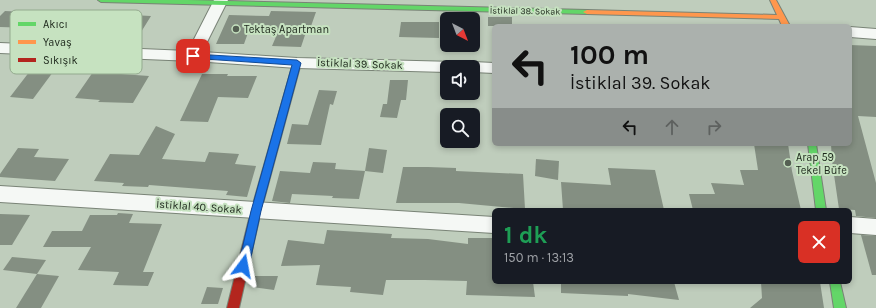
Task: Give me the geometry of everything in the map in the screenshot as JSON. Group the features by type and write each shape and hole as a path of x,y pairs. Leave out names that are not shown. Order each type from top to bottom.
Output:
{"street":[{"name":"İstiklal 38. Sokak","path":"101,0 782,17"},
{"path":"774,0 785,24"},
{"path":"193,56 220,2"},
{"path":"852,32 876,34"},
{"name":"İstiklal 39. Sokak","path":"0,48 10,48"},
{"name":"İstiklal 39. Sokak","path":"142,54 297,63 440,67"},
{"path":"234,308 256,211 297,63"},
{"path":"480,68 492,68"},
{"path":"812,146 821,208"},
{"name":"İstiklal 40. Sokak","path":"0,194 492,225"},
{"path":"852,226 876,227"},
{"path":"835,284 840,308"}],"building":[{"path":"5,11 10,11 10,27 0,27 0,16"},
{"path":"271,11 316,12 310,29 307,29 301,47 272,46 278,32 249,30 244,44 216,44 229,15 269,16"},
{"path":"142,16 151,16 142,30"},
{"path":"488,17 512,17 512,24 492,24 492,26 488,26"},
{"path":"401,22 439,22 439,38 399,37"},
{"path":"852,45 876,46 876,117 858,116 876,183 876,218 856,216 855,210 852,210 852,208 839,208 831,146 852,146"},
{"path":"28,74 52,74 33,99 10,97"},
{"path":"92,74 149,76 133,103 98,102 100,100 75,98"},
{"path":"202,74 257,76 248,98 218,97 208,122 180,121"},
{"path":"390,80 408,80 406,100 401,100 397,118 380,117 383,104 387,104"},
{"path":"319,90 337,91 333,105 330,104 321,145 287,144 292,124 308,125"},
{"path":"156,126 175,134 162,159 205,162 209,152 239,154 235,164 256,166 247,197 226,195 228,191 149,185 148,187 122,186 124,183 94,181 110,154 139,155"},
{"path":"754,146 788,146 792,171 801,208 692,208 689,194 715,194 711,183 744,185 740,170 758,170"},
{"path":"18,148 39,149 34,157 69,159 55,181 0,177 0,174"},
{"path":"369,148 387,150 383,173 365,171"},
{"path":"536,159 559,161 558,180 535,176"},
{"path":"313,162 336,163 335,169 365,171 359,199 292,194 290,203 272,201 280,171 310,173"},
{"path":"403,167 456,168 456,171 523,174 525,208 459,203 396,203"},
{"path":"608,168 655,170 664,208 563,208 561,182 611,185"},
{"path":"118,213 133,214 129,223 162,224 143,272 154,272 148,286 113,285 119,272 78,270 91,247 43,247 52,231 82,231 90,215 117,215"},
{"path":"0,214 30,215 12,245 0,245"},
{"path":"327,230 392,234 391,238 428,239 468,244 468,238 492,238 492,284 533,284 535,297 466,295 467,281 386,280 383,295 350,292 351,287 316,285 320,265 281,266 288,240 324,244"},
{"path":"861,235 876,236 876,275 872,275"},
{"path":"12,257 46,260 37,274 3,270"},
{"path":"37,274 59,276 41,308 16,308"},
{"path":"255,276 278,276 274,290 253,287"},
{"path":"561,284 675,284 679,300 628,294 628,296 561,293"},
{"path":"761,284 820,284 824,308 750,308 762,298"},
{"path":"207,287 223,288 218,304 201,304"}],"traffic: fast":[{"path":"101,0 587,12"},
{"path":"812,146 821,208"},
{"path":"835,284 840,308"}],"traffic: slow":[{"path":"773,0 785,24"},
{"path":"587,12 781,17"}],"traffic: jam":[{"path":"233,308 256,211 297,63"}],"place":[{"name":"Tektaş Apartman","path":"236,29"},
{"name":"Arap 59 Tekel Büfe","path":"788,163"}],"route":[{"path":"193,56 297,63 256,211 243,266"}]}
